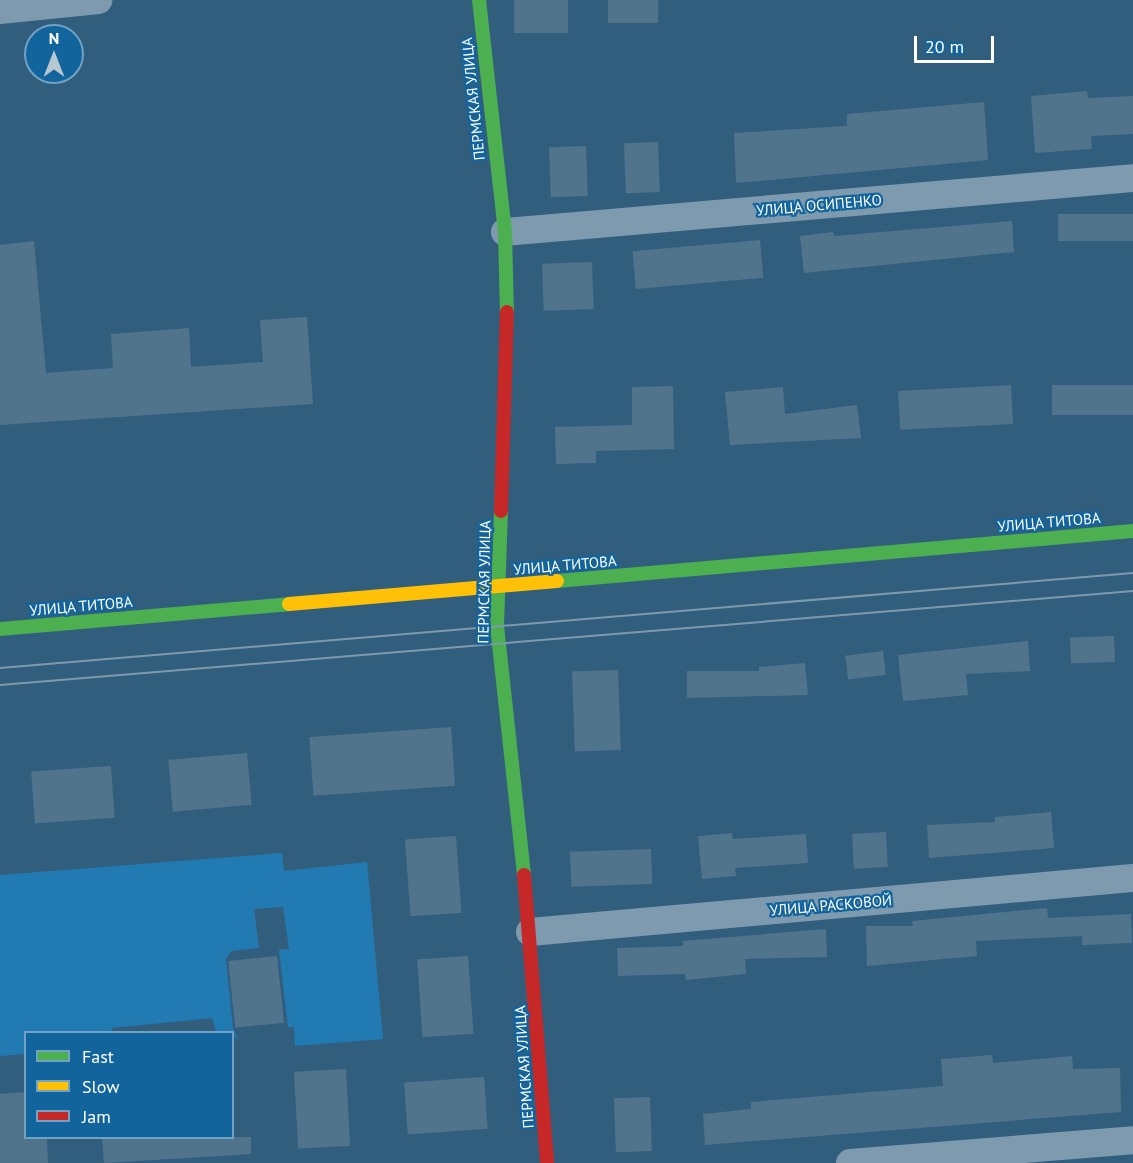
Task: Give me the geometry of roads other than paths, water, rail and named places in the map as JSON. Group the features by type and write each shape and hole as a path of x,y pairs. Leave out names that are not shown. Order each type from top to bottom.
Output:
{"street":[{"path":"0,10 98,0"},
{"name":"ПЕРМСКАЯ УЛИЦА","path":"479,0 505,232 508,337 498,644 530,932 547,1163"},
{"name":"УЛИЦА ОСИПЕНКО","path":"505,232 1133,178"},
{"name":"УЛИЦА ТИТОВА","path":"0,629 1133,531"},
{"name":"УЛИЦА РАСКОВОЙ","path":"530,932 1133,878"},
{"path":"850,1163 1133,1140"}],"tram line":[{"path":"0,668 1133,573"},
{"path":"0,685 1133,591"}]}
